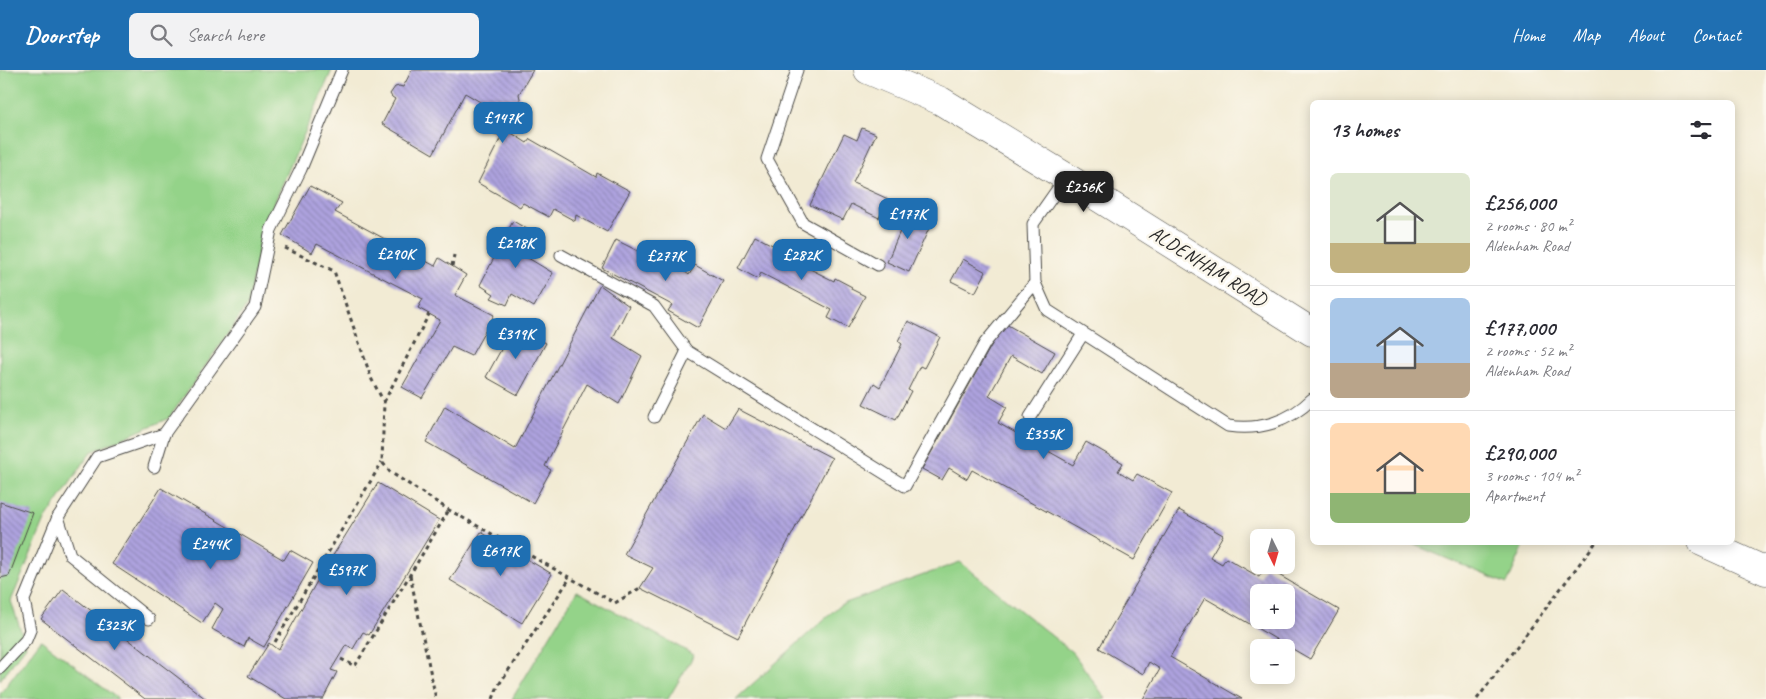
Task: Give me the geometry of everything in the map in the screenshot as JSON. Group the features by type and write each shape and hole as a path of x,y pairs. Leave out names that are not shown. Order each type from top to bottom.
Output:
{"street":[{"name":"ALDENHAM ROAD","path":"868,70 941,100 1310,331"},
{"path":"1709,545 1766,571"}],"lane":[{"path":"154,467 164,434 255,307 271,230 301,169 342,70"},
{"path":"797,70 767,159 803,223 878,265"},
{"path":"1066,177 1033,224 1035,283 1047,310 1228,426 1243,428 1268,426 1289,416 1310,400"},
{"path":"561,255 654,306 687,351 905,486 985,343 1035,283"},
{"path":"1030,417 1083,334"},
{"path":"654,417 687,351"},
{"path":"0,668 26,640 30,630 24,600 58,517 97,456 164,434"},
{"path":"58,517 70,555 149,618"}],"path":[{"path":"268,241 334,271 372,380 384,402"},
{"path":"452,266 454,255"},
{"path":"275,642 382,462 384,402 429,314"},
{"path":"382,462 390,472 449,510 614,603 640,588"},
{"path":"341,659 355,666 449,510"},
{"path":"1477,699 1594,545"},
{"path":"410,575 436,699"},
{"path":"493,699 498,686 570,578"}],"green space":[{"path":"0,70 332,70 262,231 247,306 169,418 91,452 45,520 11,601 26,646 0,680"},
{"path":"1415,545 1524,545 1507,584"},
{"path":"960,562 1073,653 1106,699 736,699 840,605"},
{"path":"577,591 694,655 668,699 512,699"},
{"path":"41,640 118,699 0,699 0,694"}],"building":[{"path":"412,70 533,70 519,94 521,103 515,113 505,115 511,125 510,132 527,143 530,139 596,177 597,173 630,191 607,232 576,215 575,221 553,209 549,217 523,203 520,207 478,183 502,135 494,134 491,124 499,113 465,93 433,154 382,124 395,99 390,94 395,87 403,87"},
{"path":"862,128 876,134 853,183 888,199 879,218 851,204 843,220 810,205 844,134 857,140"},
{"path":"310,186 342,203 335,212 435,266 439,258 466,275 455,295 494,315 471,356 452,347 422,398 402,387 440,320 418,308 423,299 317,244 312,253 282,235"},
{"path":"896,208 931,224 909,272 887,262 903,224 891,219"},
{"path":"513,221 539,236 528,258 553,273 534,307 512,294 507,305 491,298 494,294 480,285"},
{"path":"755,236 786,252 784,256 834,281 835,278 865,296 848,328 828,318 832,310 761,273 758,279 738,268"},
{"path":"616,240 678,271 680,268 689,275 695,265 723,281 698,328 668,311 672,305 602,268"},
{"path":"963,259 986,272 975,293 951,281"},
{"path":"600,285 629,306 613,338 642,356 619,404 587,384 545,466 551,470 533,503 426,442 445,406 515,449"},
{"path":"908,321 940,337 924,368 920,366 908,390 911,391 896,420 863,404 874,383 880,387 902,344 898,341"},
{"path":"1004,323 1055,352 1042,374 1011,356 989,396 1007,407 998,423 1073,465 1086,442 1123,463 1118,471 1133,480 1137,474 1172,493 1134,560 972,470 967,479 949,468 942,480 922,469"},
{"path":"514,326 546,343 518,395 486,377"},
{"path":"738,409 832,458 738,637 640,588 653,568 624,554 703,414 726,428"},
{"path":"378,483 439,520 369,635 363,632 353,649 346,645 331,670 337,672 323,699 286,699 248,676 269,643 278,650 316,583"},
{"path":"161,488 284,560 290,550 313,563 264,647 248,638 244,647 212,629 223,609 215,603 202,623 112,564"},
{"path":"0,502 33,513 9,576 0,578"},
{"path":"1179,510 1223,535 1210,557 1222,564 1226,558 1250,572 1250,574 1259,577 1261,574 1277,574 1294,584 1250,584 1250,624 1205,598 1170,657 1242,699 1143,699 1160,669 1149,662 1143,674 1099,648"},
{"path":"481,532 552,574 522,623 450,580"},
{"path":"1295,584 1339,610 1310,659 1295,650 1295,639 1276,639 1258,629 1295,629"},
{"path":"63,589 206,699 145,699 41,619"}]}
